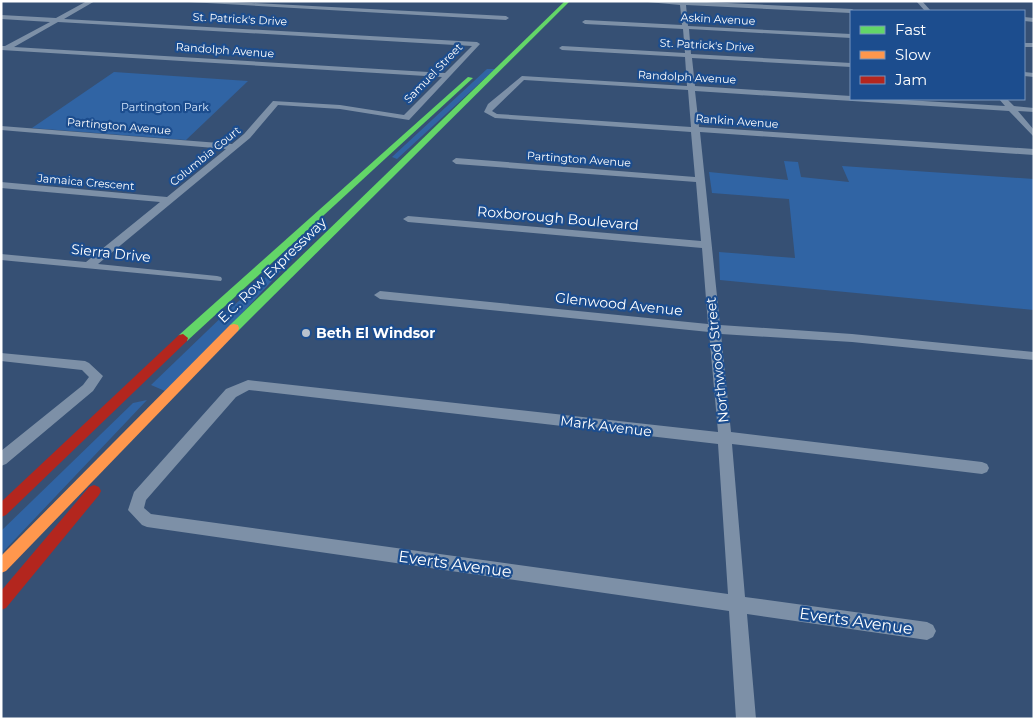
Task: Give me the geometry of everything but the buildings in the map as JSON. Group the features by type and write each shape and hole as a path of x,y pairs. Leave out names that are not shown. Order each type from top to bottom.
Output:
{"highway":[{"name":"E.C. Row Expressway","path":"1,566 206,355 557,14 568,1"},
{"path":"557,14 572,1"},
{"path":"495,56 550,2"},
{"name":"E.C. Row Expressway","path":"1,511 98,418 476,72"},
{"path":"1,603 206,355"},
{"path":"1,499 98,418"}],"street":[{"path":"3,49 92,1"},
{"path":"174,1 262,3 506,18"},
{"path":"640,1 850,11"},
{"name":"Northwood Street","path":"684,2 713,329 725,438 746,719"},
{"name":"St. Patrick's Drive","path":"1,17 477,44"},
{"name":"Askin Avenue","path":"584,22 850,36"},
{"name":"Samuel Street","path":"406,118 477,44"},
{"name":"St. Patrick's Drive","path":"562,48 850,64"},
{"name":"Randolph Avenue","path":"3,49 447,75"},
{"name":"Randolph Avenue","path":"522,78 850,98"},
{"name":"Rankin Avenue","path":"522,78 491,106 488,112 490,114 1034,152"},
{"path":"874,100 1034,110"},
{"path":"1004,100 1034,135"},
{"name":"Columbia Court","path":"88,266 234,147 254,129 276,103 340,107 406,118"},
{"name":"Partington Avenue","path":"1,128 234,147"},
{"name":"Partington Avenue","path":"456,161 700,180"},
{"name":"Jamaica Crescent","path":"1,185 168,200"},
{"name":"Roxborough Boulevard","path":"408,219 706,245"},
{"name":"Sierra Drive","path":"1,258 217,279"},
{"name":"Glenwood Avenue","path":"380,295 713,329 852,338 1034,356"},
{"path":"1,356 85,366 97,376 88,388 1,460"},
{"name":"Mark Avenue","path":"231,393 248,386 275,388 738,438 982,468"},
{"name":"Everts Avenue","path":"231,393 139,497 136,510 147,520 927,631"}],"green space":[{"path":"487,69 495,69 397,159 392,157"},
{"name":"Partington Park","path":"114,72 248,81 186,140 32,128"},
{"path":"784,161 798,162 801,177 849,182 842,166 1034,179 1034,310 720,280 719,252 795,258 789,199 712,193 709,172 788,180"},
{"path":"315,234 223,334 165,391 151,385 232,307"},
{"path":"147,400 1,554 1,531 133,403"}],"traffic: fast":[{"path":"234,328 568,1"},
{"path":"183,338 470,78"}],"traffic: slow":[{"path":"1,566 234,328"}],"traffic: jam":[{"path":"1,511 183,338"},
{"path":"1,603 94,491"}],"place":[{"name":"Beth El Windsor","path":"306,333"}]}
